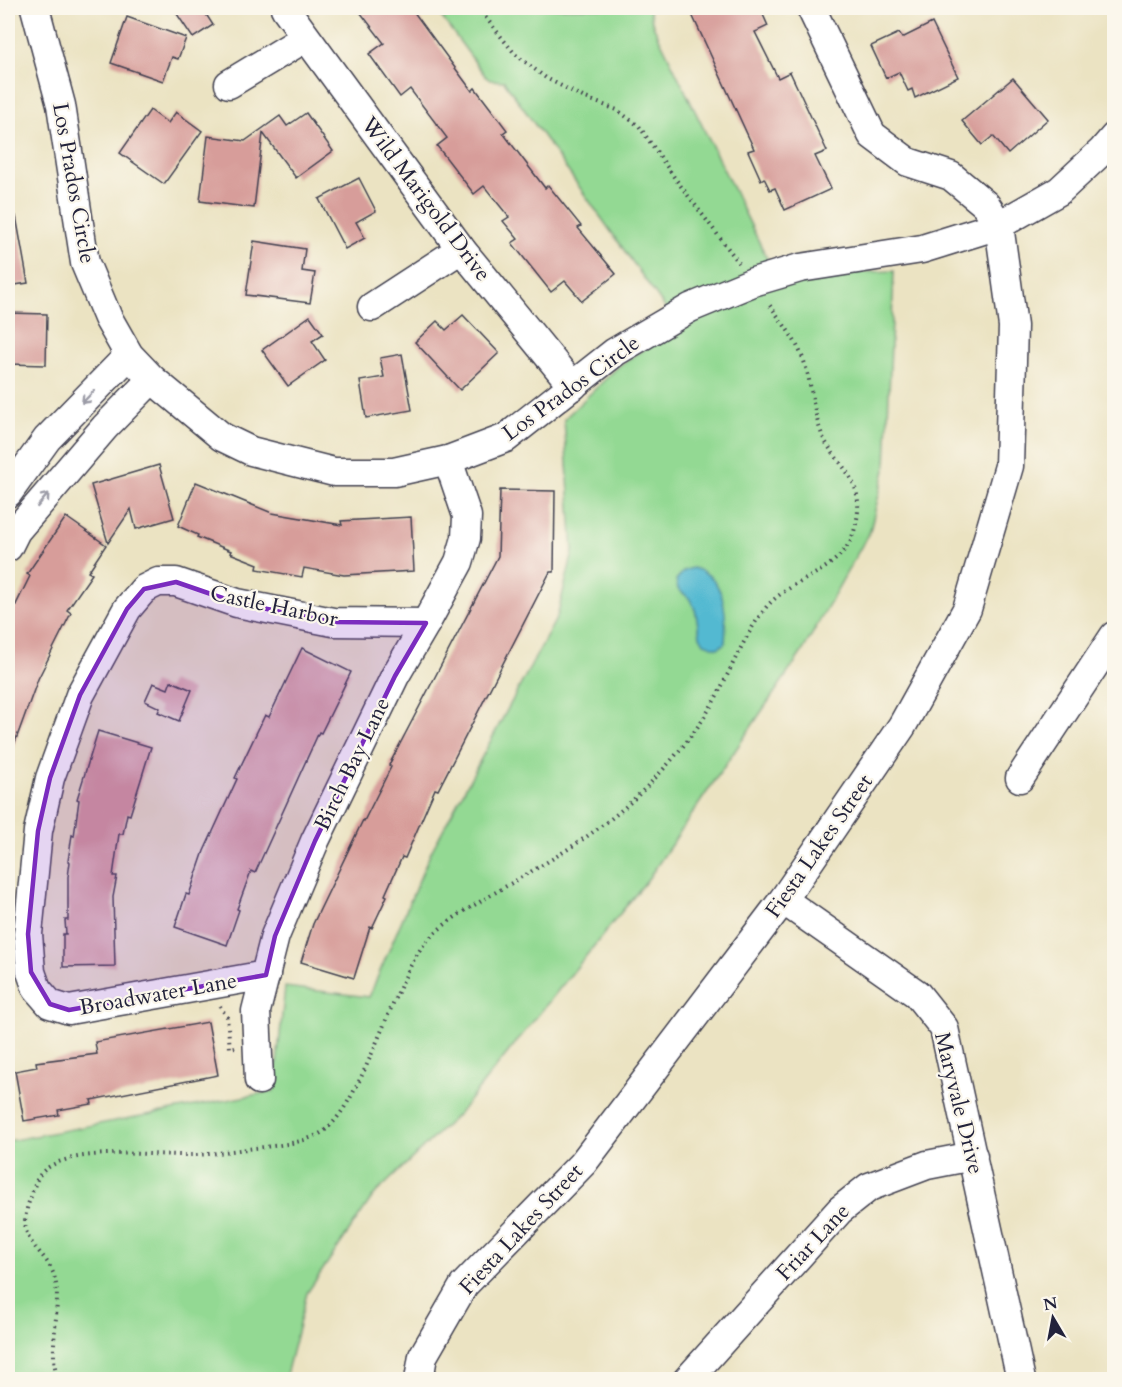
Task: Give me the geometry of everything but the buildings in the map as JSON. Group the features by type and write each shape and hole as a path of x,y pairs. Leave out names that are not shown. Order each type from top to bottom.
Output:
{"street":[{"name":"Los Prados Circle","path":"35,8 61,105 85,262 108,318 129,355 152,379 222,437 250,451 334,472 394,472 448,460 506,438 615,352 690,308 753,282 800,268 922,249 999,225 1059,191 1102,152 1114,137"},
{"name":"Wild Marigold Drive","path":"285,8 460,249 573,386"},
{"path":"811,8 872,135 908,162 951,176 986,204 999,225"},
{"path":"230,84 305,38"},
{"name":"Fiesta Lakes Street","path":"419,1380 423,1356 464,1285 583,1163 783,900 902,726 967,609 1009,466 1013,326 999,225"},
{"path":"372,307 460,249"},
{"path":"8,493 47,439 129,355"},
{"path":"8,547 16,531 105,427 152,379"},
{"name":"Birch Bay Lane","path":"259,1080 256,1011 275,936 315,840 395,676 459,562 466,538 466,516 448,460"},
{"name":"Castle Harbor","path":"50,1004 37,989 31,972 28,934 38,831 50,778 80,695 128,609 144,589 158,582 176,582 237,603 333,622 426,623"},
{"path":"1020,778 1114,636"},
{"name":"Maryvale Drive","path":"783,900 917,994 944,1028 1022,1380"},
{"name":"Broadwater Lane","path":"50,1004 69,1010 266,975"},
{"name":"Friar Lane","path":"687,1380 840,1210 869,1187 927,1165 973,1156"}],"path":[{"path":"57,1380 54,1357 56,1285 51,1267 33,1246 25,1223 25,1215 39,1176 51,1165 71,1158 99,1153 149,1156 198,1155 292,1143 320,1134 337,1120 357,1084 400,988 415,958 427,941 459,915 589,836 634,798 684,744 713,704 747,635 767,606 785,591 834,562 848,545 856,522 858,501 853,482 824,439 802,356 784,324 674,177 639,126 617,110 583,97 546,78 515,54 478,8"}],"highlighted area":[{"path":"176,582 237,603 333,622 426,623 395,676 315,841 275,936 266,975 69,1010 50,1004 31,972 28,934 38,831 50,778 80,695 127,609 144,589"}],"green space":[{"path":"435,8 649,8 653,25 781,287 839,273 894,271 886,466 870,531 802,652 648,879 460,1112 373,1196 307,1293 285,1379 8,1380 8,1141 274,1091 285,987 369,997 431,852 557,617 573,552 564,419 619,366 678,326 504,81 490,80 486,77"}],"water":[{"path":"692,568 712,579 722,598 725,643 718,648 704,643 700,636 695,609 689,598 678,589 676,580 684,571"}]}
